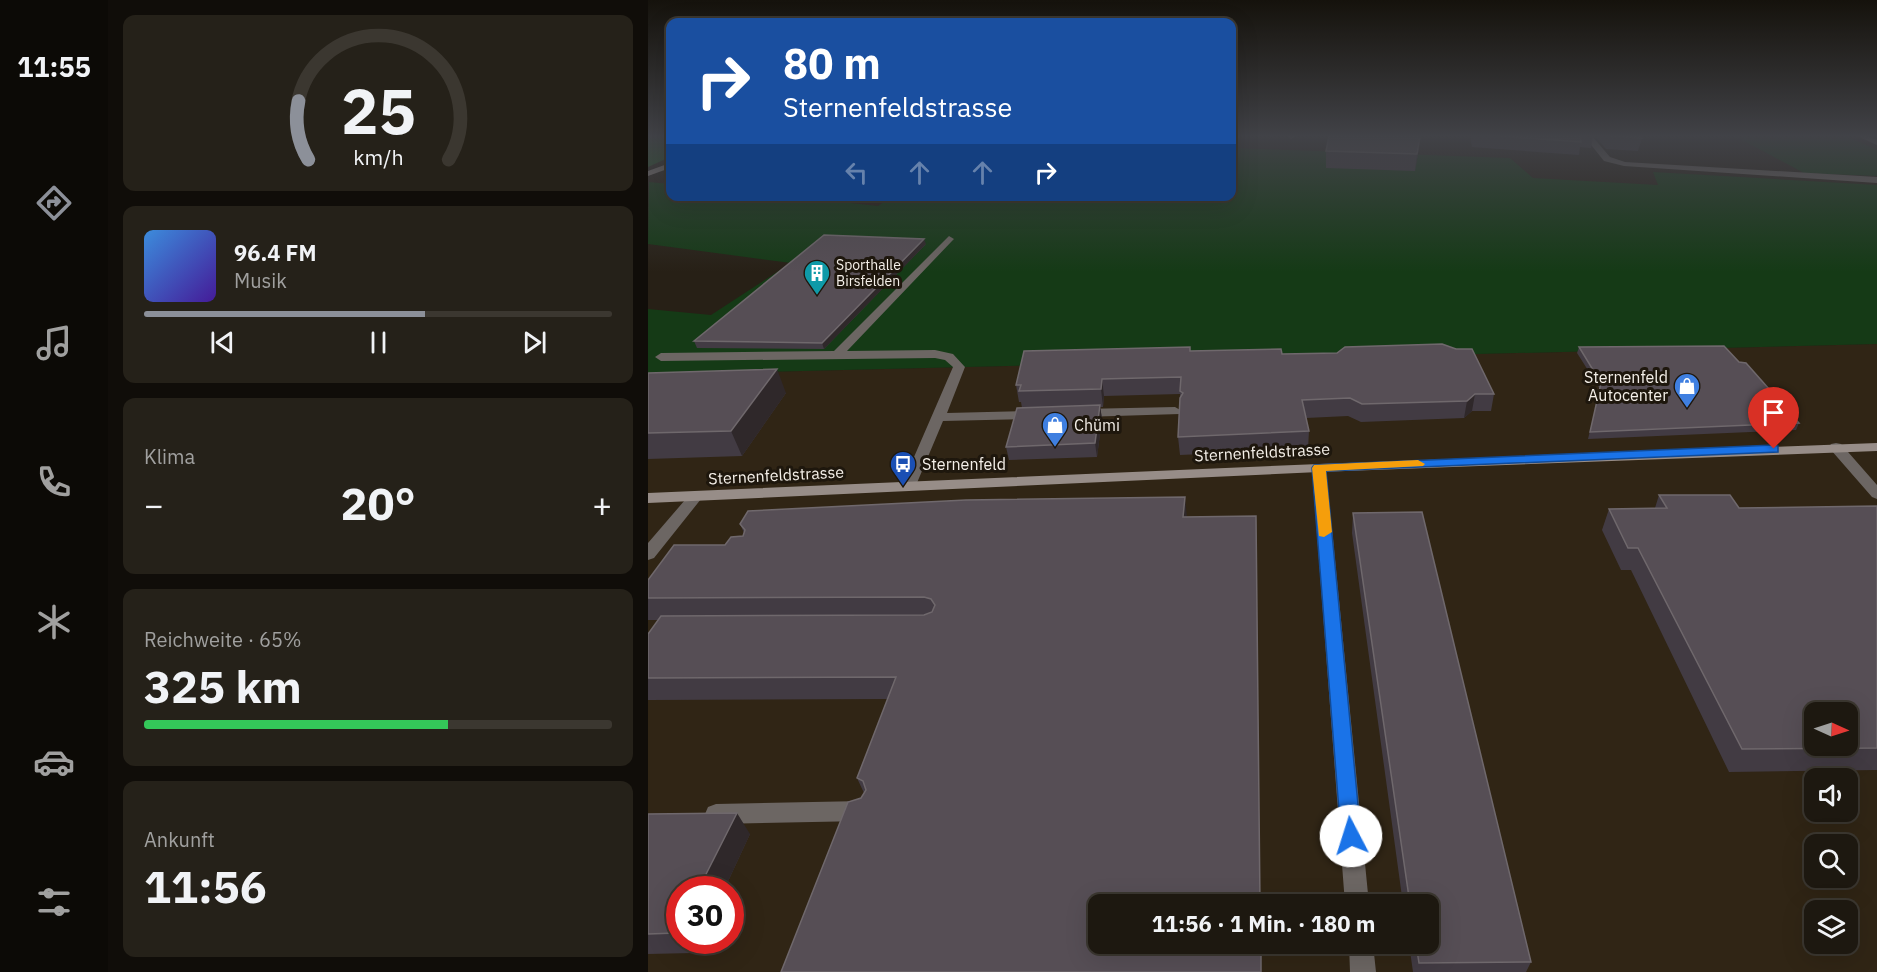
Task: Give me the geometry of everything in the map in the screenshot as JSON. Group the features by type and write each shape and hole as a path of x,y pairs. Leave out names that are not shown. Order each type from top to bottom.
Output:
{"street":[{"path":"836,356 949,239"},
{"path":"662,357 935,354 949,357 959,367 909,487"},
{"path":"1068,414 1175,411"},
{"path":"938,417 1045,414"},
{"path":"1836,447 1877,494"},
{"name":"Sternenfeldstrasse","path":"648,498 1319,468 1877,447"},
{"path":"1319,468 1356,894"},
{"path":"648,554 696,496"},
{"path":"696,814 863,811"},
{"path":"1362,954 1363,972"}],"shaded area":[{"path":"1877,344 1877,972 648,972 648,375"}],"green space":[{"path":"1236,181 1593,181 1658,185 1657,181 1814,181 1877,185 1877,344 648,375 648,309 711,315 791,263 648,244 649,182 666,184 666,201 832,201 878,206 885,201 1236,201"}],"building":[{"name":"Sporthalle Birsfelden","path":"824,235 924,239 822,343 694,341"},
{"path":"1442,344 1456,349 1472,349 1494,394 1475,394 1467,401 1362,404 1350,398 1302,400 1309,431 1178,437 1180,398 1183,393 1180,391 1181,377 1102,379 1101,389 1019,391 1021,385 1016,385 1024,351 1190,347 1190,351 1281,349 1282,354 1337,353 1345,347"},
{"name":"Sternenfeld Autocenter","path":"1724,346 1739,362 1746,363 1799,423 1590,432 1601,383 1579,347"},
{"path":"777,369 731,431 648,433 648,373"},
{"path":"1100,405 1095,443 1006,447 1017,408"},
{"path":"1659,495 1730,495 1739,508 1877,506 1877,748 1858,748 1858,702 1804,702 1804,749 1742,749 1638,548 1628,548 1609,509 1667,508"},
{"path":"1185,497 1183,517 1256,516 1260,894 1088,894 1088,954 1261,954 1261,972 781,972 848,802 861,798 866,790 863,781 857,778 896,677 648,678 648,634 661,616 924,615 932,612 935,605 931,599 924,597 648,598 648,580 674,545 725,545 731,537 743,536 745,530 740,524 748,511 966,500"},
{"path":"1422,512 1531,962 1419,963 1418,954 1439,954 1439,894 1409,894 1353,513"},
{"path":"737,813 705,876 666,876 666,933 648,934 648,814"}],"slow traffic":[{"path":"1324,532 1319,468 1418,464"}],"place":[{"name":"Sporthalle Birsfelden","path":"817,296"},
{"name":"Sternenfeld Autocenter","path":"1687,409"},
{"name":"Chümi","path":"1055,448"},
{"name":"Sternenfeld","path":"903,487"}],"route":[{"path":"1351,836 1319,468 1774,449"}]}
